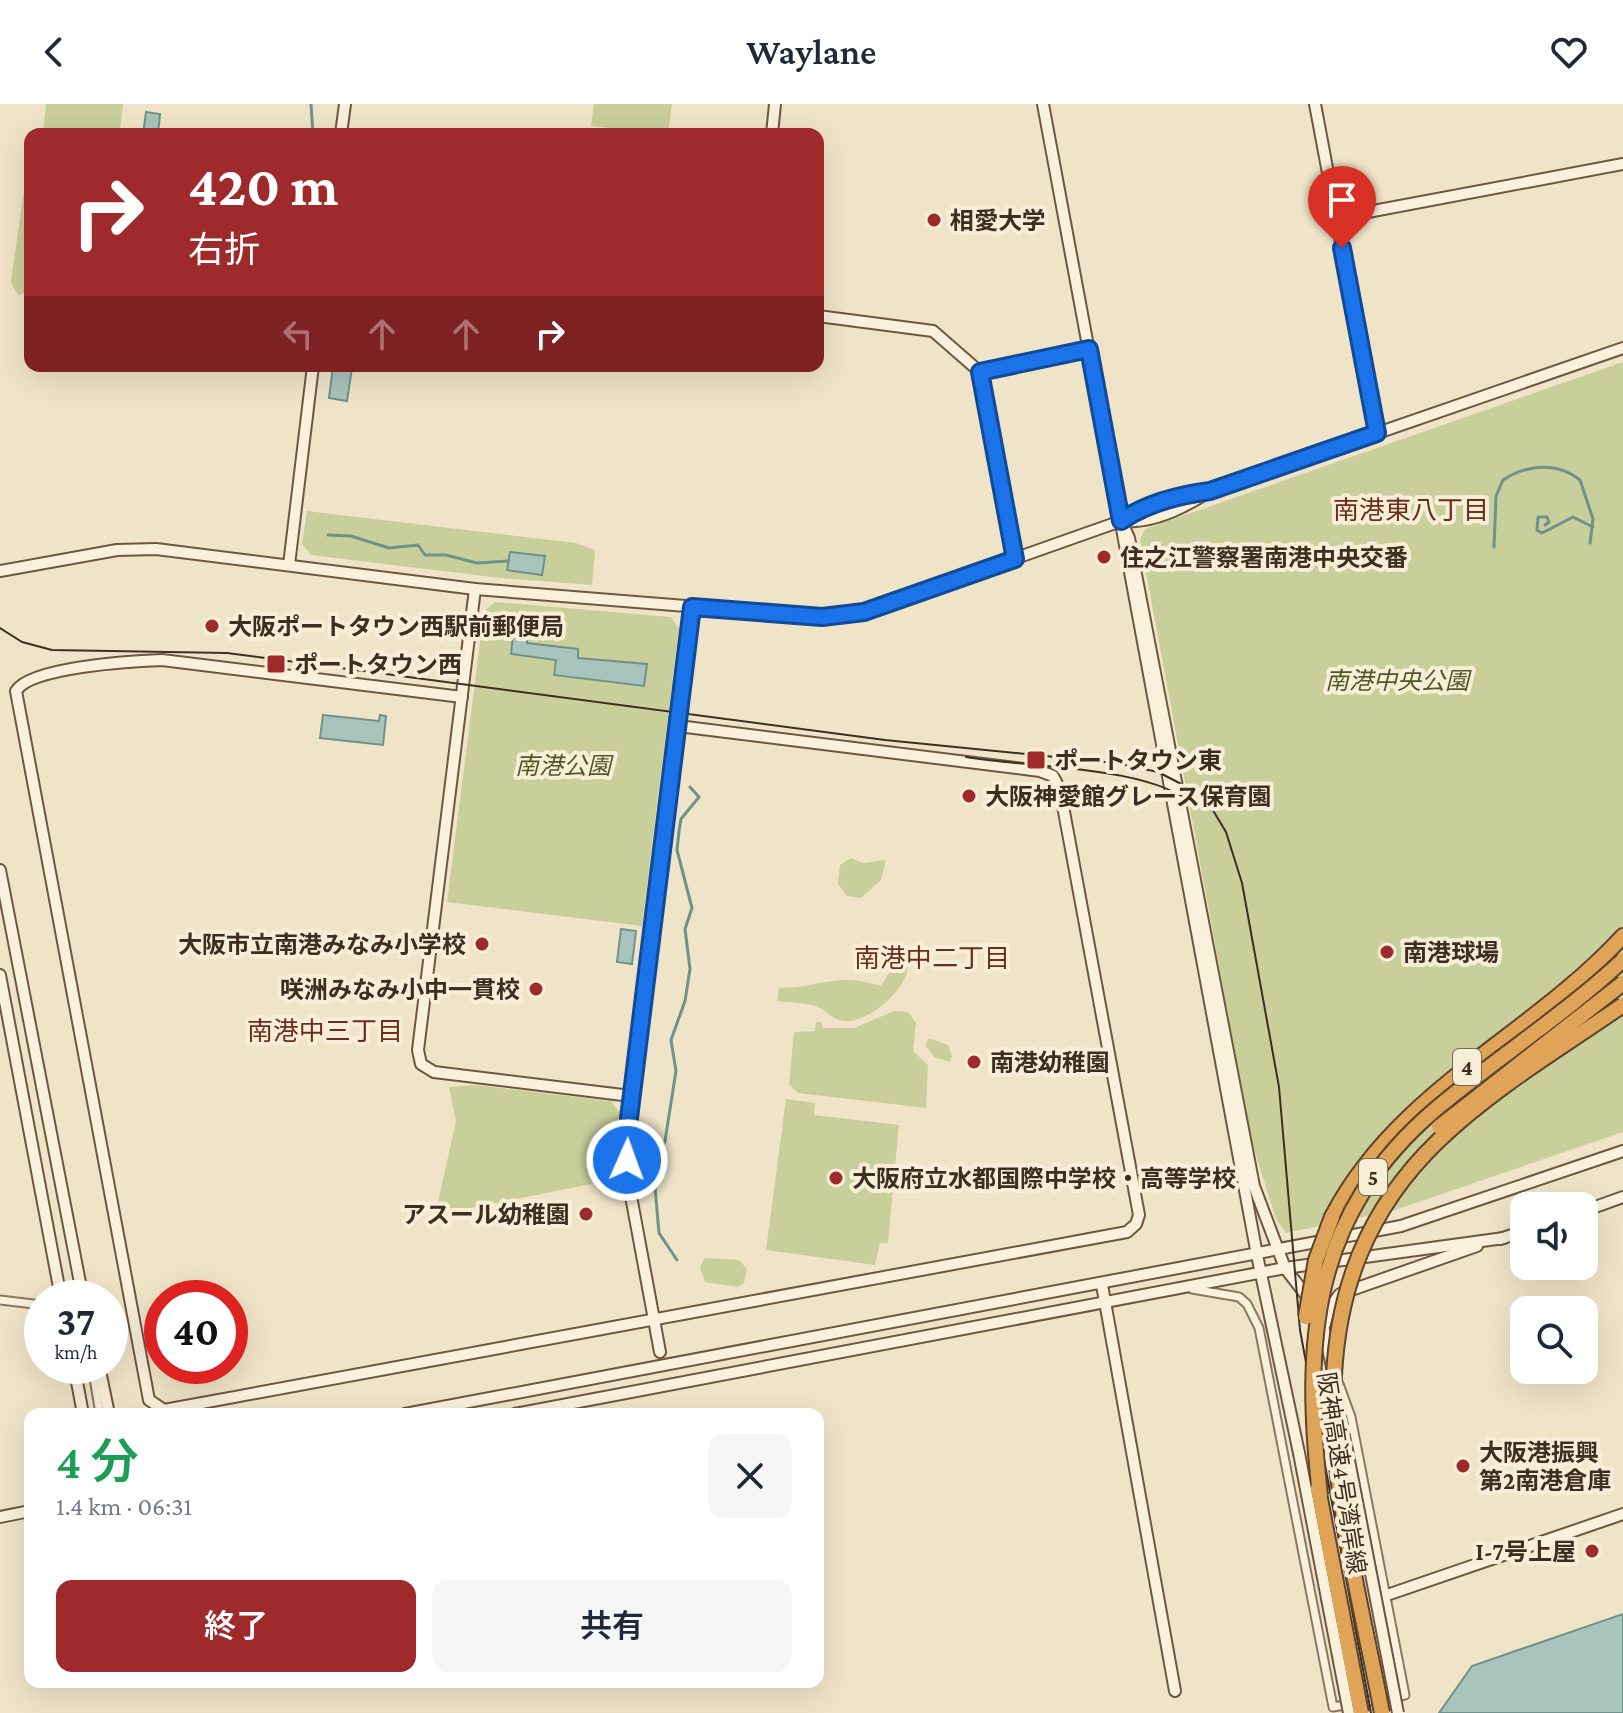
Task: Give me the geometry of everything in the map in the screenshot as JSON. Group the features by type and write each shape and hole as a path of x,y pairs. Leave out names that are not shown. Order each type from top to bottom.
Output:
{"highway":[{"name":"阪神高速4号湾岸線","path":"1361,1713 1303,1387 1303,1341 1316,1260 1341,1199 1370,1155 1417,1106 1564,992 1623,936"},
{"name":"5","path":"1320,1495 1311,1392 1313,1341 1326,1268 1350,1212 1384,1163 1422,1121 1584,995 1623,960"},
{"name":"5","path":"1340,1490 1328,1422 1327,1359 1340,1285 1368,1217 1401,1168 1448,1119 1623,983"},
{"name":"阪神高速4号湾岸線","path":"1382,1713 1340,1490 1331,1400 1335,1341 1349,1278 1378,1217 1406,1176 1458,1122 1623,1005"}],"street":[{"path":"342,128 345,104"},
{"path":"773,128 775,104"},
{"path":"1043,104 1121,521 1124,553 1257,1255 1349,1713"},
{"path":"1315,104 1377,433"},
{"path":"1336,218 1623,164"},
{"path":"824,317 933,331 980,372 1015,559"},
{"path":"0,571 117,550 156,549 475,589 822,617 864,612 1121,521 1138,523 1186,506 1210,491 1623,348"},
{"path":"980,372 1089,349"},
{"path":"289,565 312,372"},
{"path":"1121,521 1129,538 1254,1186 1285,1268 1320,1315 1324,1326 1398,1713"},
{"path":"475,589 418,1050 421,1064 434,1072 631,1096"},
{"path":"660,1352 628,1180 626,1140 692,607"},
{"path":"161,1408 149,1400 16,691 20,683 31,678 126,661 162,660 462,697"},
{"path":"175,1408 1127,1232 1136,1224 1139,1215 1060,790 1053,776 1040,771 678,726"},
{"path":"1,876 78,1280"},
{"path":"0,975 58,1280"},
{"path":"436,1408 686,1359 1102,1285 1401,1226 1623,1151"},
{"path":"1598,1206 1623,1197"},
{"path":"1324,1326 1333,1302 1351,1289 1510,1236"},
{"path":"547,1408 1285,1268 1504,1238"},
{"path":"1102,1285 1175,1691"},
{"path":"1187,1288 1239,1297 1256,1318 1284,1444 1333,1707 1405,1695 1351,1417 1331,1359"},
{"path":"0,1300 24,1303"},
{"path":"77,1384 82,1408"},
{"path":"95,1384 99,1408"},
{"path":"103,1384 108,1408"},
{"path":"0,1517 24,1512"},
{"path":"1387,1595 1623,1514"}],"green space":[{"path":"46,104 123,104 120,128 44,128"},
{"path":"594,104 672,104 669,128 591,126"},
{"path":"24,190 24,294 18,295 11,282"},
{"name":"南港中央公園","path":"1623,362 1623,1132 1392,1211 1286,1233 1276,1219 1252,1143 1140,540 1145,529"},
{"path":"307,511 576,543 595,550 592,585 500,578 311,555 302,544"},
{"name":"南港公園","path":"495,602 671,617 679,629 642,926 447,902 484,611"},
{"path":"851,858 863,863 886,860 881,880 861,898 847,896 838,884 840,865"},
{"path":"908,967 901,986 884,1004 854,1020 837,1019 812,1005 777,1001 779,988 841,980 881,986 890,971"},
{"path":"894,1011 908,1012 916,1023 913,1051 928,1065 926,1108 798,1093 789,1084 794,1032 815,1031 816,1022 821,1022 823,1028 854,1028"},
{"path":"929,1038 948,1045 952,1056 950,1062 934,1057 925,1045"},
{"path":"476,1085 611,1101 619,1112 617,1179 435,1215 456,1121 449,1087"},
{"name":"大阪府立水都国際中学校・高等学校","path":"786,1099 815,1103 814,1115 899,1125 888,1243 880,1243 875,1265 766,1250"},
{"path":"705,1258 739,1260 747,1269 744,1283 737,1287 705,1282 700,1267"}],"water":[{"path":"146,112 160,114 159,128 144,128"},
{"path":"332,372 351,372 347,401 329,398"},
{"path":"510,552 545,556 542,575 507,570"},
{"path":"513,635 527,637 527,643 578,649 578,658 647,664 644,686 554,675 556,660 511,654"},
{"path":"323,715 379,721 380,715 386,716 383,745 320,738"},
{"path":"621,929 636,931 632,964 617,962"},
{"path":"1623,1614 1623,1713 1439,1713 1472,1666"}],"waterway":[{"path":"311,104 313,128"},
{"path":"1494,547 1496,496 1503,480 1522,471 1542,467 1562,470 1580,480 1593,519 1590,543"},
{"path":"1545,525 1549,522 1547,517 1538,517 1537,530 1542,533 1573,517 1593,527"},
{"path":"328,535 351,536 389,548 418,545 425,555 446,555 477,563 508,561"},
{"path":"677,1260 659,1233 654,1176 665,1141 676,1071 671,1040 685,1001 690,969 685,929 692,908 677,850 681,819 699,797 690,787"}],"tram line":[{"path":"0,628 22,642 52,650 227,653 885,740 1115,763 1158,772 1193,790 1211,807 1226,832 1242,883 1279,1087 1300,1330 1371,1713"},
{"path":"966,757 1118,775 1174,792 1194,805"}],"place":[{"name":"相愛大学","path":"934,220"},
{"name":"住之江警察署南港中央交番","path":"1104,557"},
{"name":"大阪ポートタウン西駅前郵便局","path":"212,626"},
{"name":"ポートタウン西","path":"276,664"},
{"name":"ポートタウン東","path":"1036,760"},
{"name":"大阪神愛館グレース保育園","path":"969,796"},
{"name":"大阪市立南港みなみ小学校","path":"482,944"},
{"name":"南港球場","path":"1387,952"},
{"name":"咲洲みなみ小中一貫校","path":"536,989"},
{"name":"南港幼稚園","path":"974,1062"},
{"name":"大阪府立水都国際中学校・高等学校","path":"836,1178"},
{"name":"アスール幼稚園","path":"586,1214"},
{"name":"大阪港振興 第2南港倉庫","path":"1463,1466"},
{"name":"I-7号上屋","path":"1592,1551"}],"district":[{"name":"南港東八丁目","path":"1411,510"},
{"name":"南港中二丁目","path":"932,958"},
{"name":"南港中三丁目","path":"325,1031"}],"route":[{"path":"627,1160 626,1140 692,607 822,617 864,612 1015,559 980,372 1089,349 1121,521 1136,511 1184,495 1210,491 1377,433 1342,248"}]}
